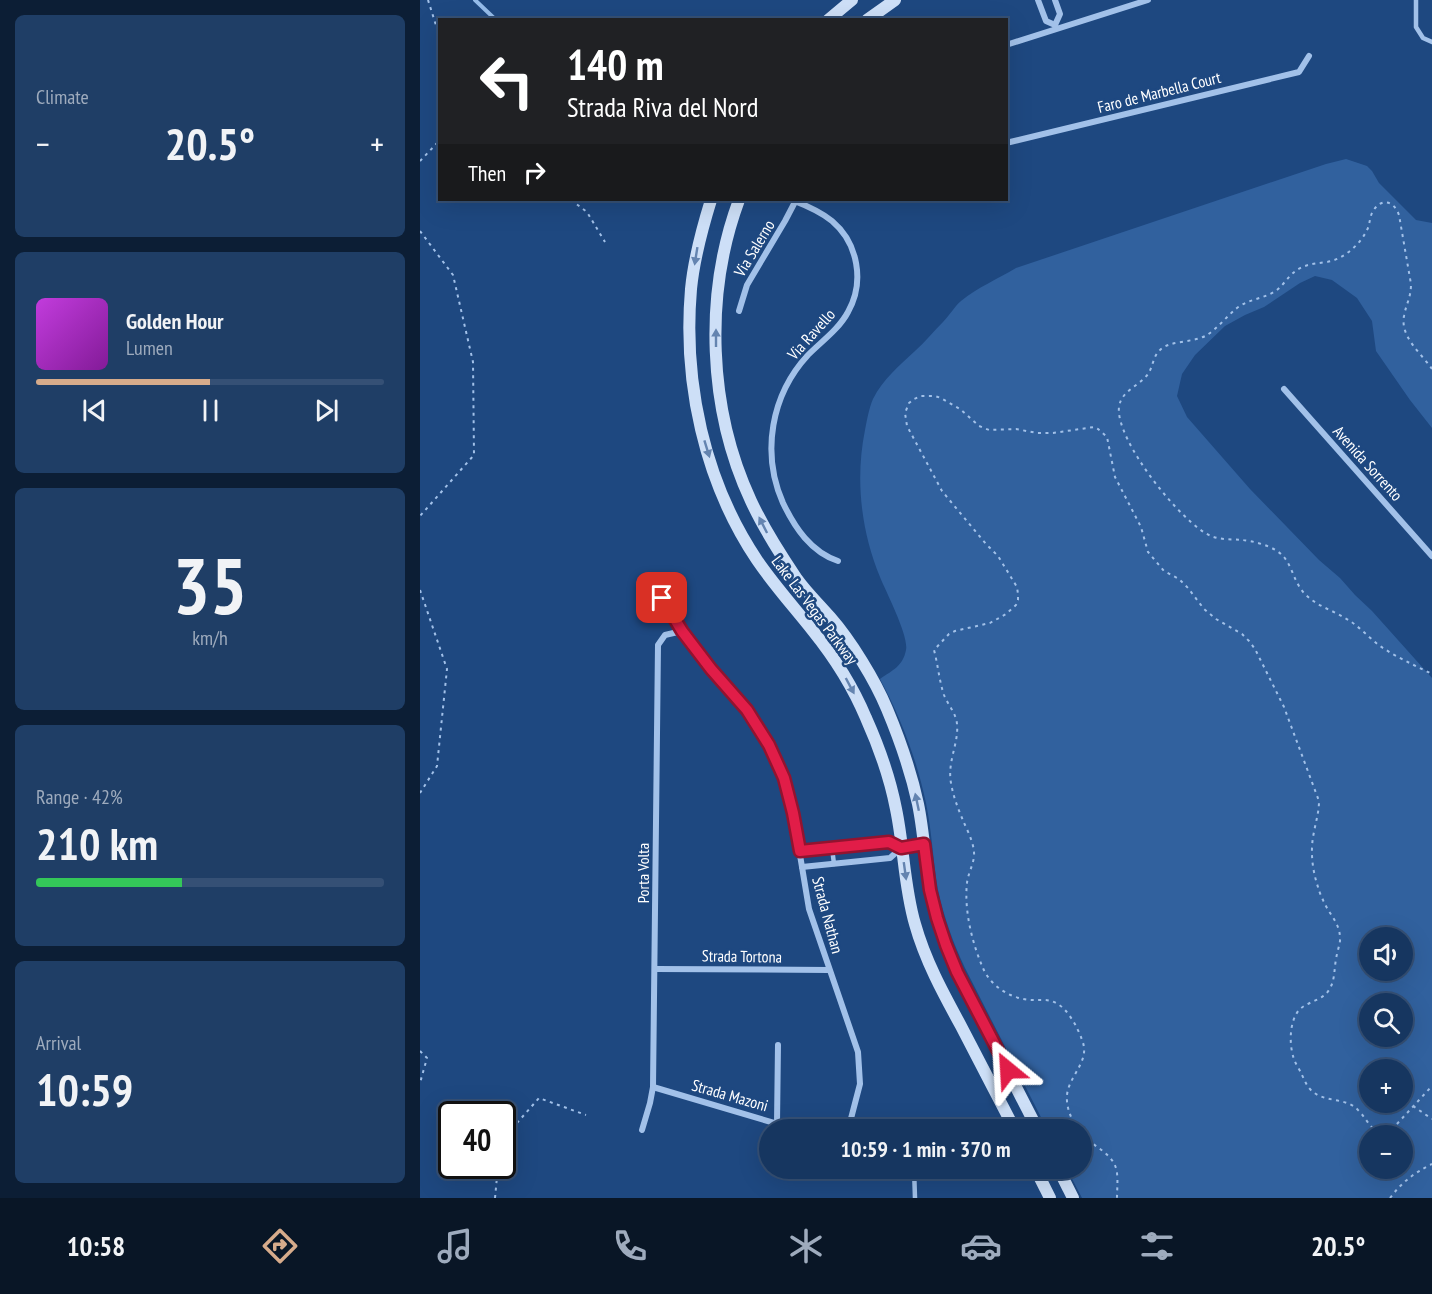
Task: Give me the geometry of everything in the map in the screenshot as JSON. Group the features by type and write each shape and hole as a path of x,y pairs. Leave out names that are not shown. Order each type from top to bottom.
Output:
{"street":[{"path":"830,18 852,0"},
{"path":"1038,0 1046,21 1056,27"},
{"path":"1055,0 1060,14 1056,27"},
{"path":"1008,44 1056,27 1148,0"},
{"path":"869,18 886,2"},
{"name":"Faro de Marbella Court","path":"1008,143 1299,72 1309,56"},
{"name":"Lake Las Vegas Parkway","path":"711,201 699,241 691,287 689,335 692,382 700,428 714,473 732,517 756,558 843,673 866,716 886,771 896,809 908,894 925,953 937,981 1009,1119"},
{"name":"Lake Las Vegas Parkway","path":"740,201 733,218 722,265 716,312 716,360 722,408 734,455 750,500 772,542 799,582 832,619 862,661 886,706 905,755 918,805 930,890 946,945 957,972 1032,1119"},
{"name":"Via Salerno","path":"739,311 747,285 785,221 794,201"},
{"name":"Via Ravello","path":"796,201 825,216 838,226 855,255 858,280 852,305 844,319 800,364 784,390 774,419 772,464 779,494 804,538 819,552 838,561"},
{"name":"Avenida Sorrento","path":"1284,389 1432,556"},
{"name":"Strada Nathan","path":"662,598 682,631 747,710 769,745 784,778 793,813 809,909 858,1052 860,1084 851,1119"},
{"name":"Porta Volta","path":"642,1130 653,1087 658,645 665,635 682,631"},
{"path":"800,851 889,842 901,848"},
{"path":"802,867 890,858 901,848 924,844"},
{"name":"Strada Tortona","path":"656,969 829,970"},
{"path":"777,1119 778,1045"},
{"name":"Strada Mazoni","path":"653,1087 763,1119"},
{"path":"1040,1179 1050,1198"},
{"path":"1064,1179 1073,1198"}],"lane":[{"path":"1416,0 1416,27 1423,38 1432,42"},
{"path":"832,848 834,864"},
{"path":"914,1179 915,1198"}],"path":[{"path":"428,0 438,32"},
{"path":"420,161 438,142"},
{"path":"572,201 587,212 604,242"},
{"path":"1432,369 1407,338 1403,328 1403,319 1411,295 1411,284 1400,215 1394,204 1390,202 1374,209 1368,228 1341,257 1304,265 1291,274 1273,293 1238,307 1207,335 1160,349 1149,374 1122,398 1119,415 1126,439 1151,478 1201,530 1219,539 1251,541 1275,549 1289,563 1300,590 1315,603 1349,620 1380,646 1402,660 1432,674"},
{"path":"420,231 453,274 473,362 474,443 474,455 420,516"},
{"path":"1072,1119 1067,1095 1084,1054 1079,1032 1068,1014 1056,1002 1015,997 999,989 993,983 983,968 967,916 967,886 974,852 954,798 950,778 957,725 955,715 945,696 934,650 955,631 990,623 1006,614 1016,605 1018,594 1017,587 998,556 974,531 942,491 909,432 905,420 906,407 921,396 935,396 947,400 980,426 989,430 1016,429 1053,433 1094,427 1101,430 1107,437 1115,477 1141,527 1148,552 1164,571 1179,579 1188,588 1208,614 1233,628 1249,641 1266,669 1284,707 1319,801 1312,859 1315,878 1323,902 1336,920 1340,938 1330,988 1323,997 1301,1008 1294,1021 1292,1036 1295,1060 1310,1090 1320,1096 1345,1102 1359,1112"},
{"path":"420,590 447,669 437,766 420,793"},
{"path":"420,1051 427,1058 420,1083"},
{"path":"1432,1086 1413,1106 1432,1119"},
{"path":"516,1124 539,1098 586,1115"},
{"path":"1360,1113 1372,1130 1379,1132 1396,1125 1407,1113"},
{"path":"1092,1143 1108,1155 1116,1167 1117,1198"},
{"path":"1390,1198 1410,1176 1432,1164"},
{"path":"495,1198 497,1179"}],"shaded area":[{"path":"1346,159 1367,166 1379,183 1416,220 1432,223 1432,428 1376,351 1372,321 1357,298 1332,280 1315,276 1300,283 1264,307 1225,326 1195,355 1182,374 1177,396 1187,417 1250,489 1372,611 1432,678 1432,1198 1082,1198 1072,1179 1092,1179 1092,1119 1042,1119 965,968 946,920 938,890 928,814 918,771 895,709 880,679 900,664 905,655 906,643 868,542 862,505 860,467 868,414 873,399 886,379 926,340 959,303 974,291 1016,268"}],"waterway":[{"path":"475,0 494,18"}],"route":[{"path":"662,598 682,631 747,710 769,745 784,778 800,851 889,842 901,848 924,844 930,890 946,945 957,972 1008,1070"}]}
